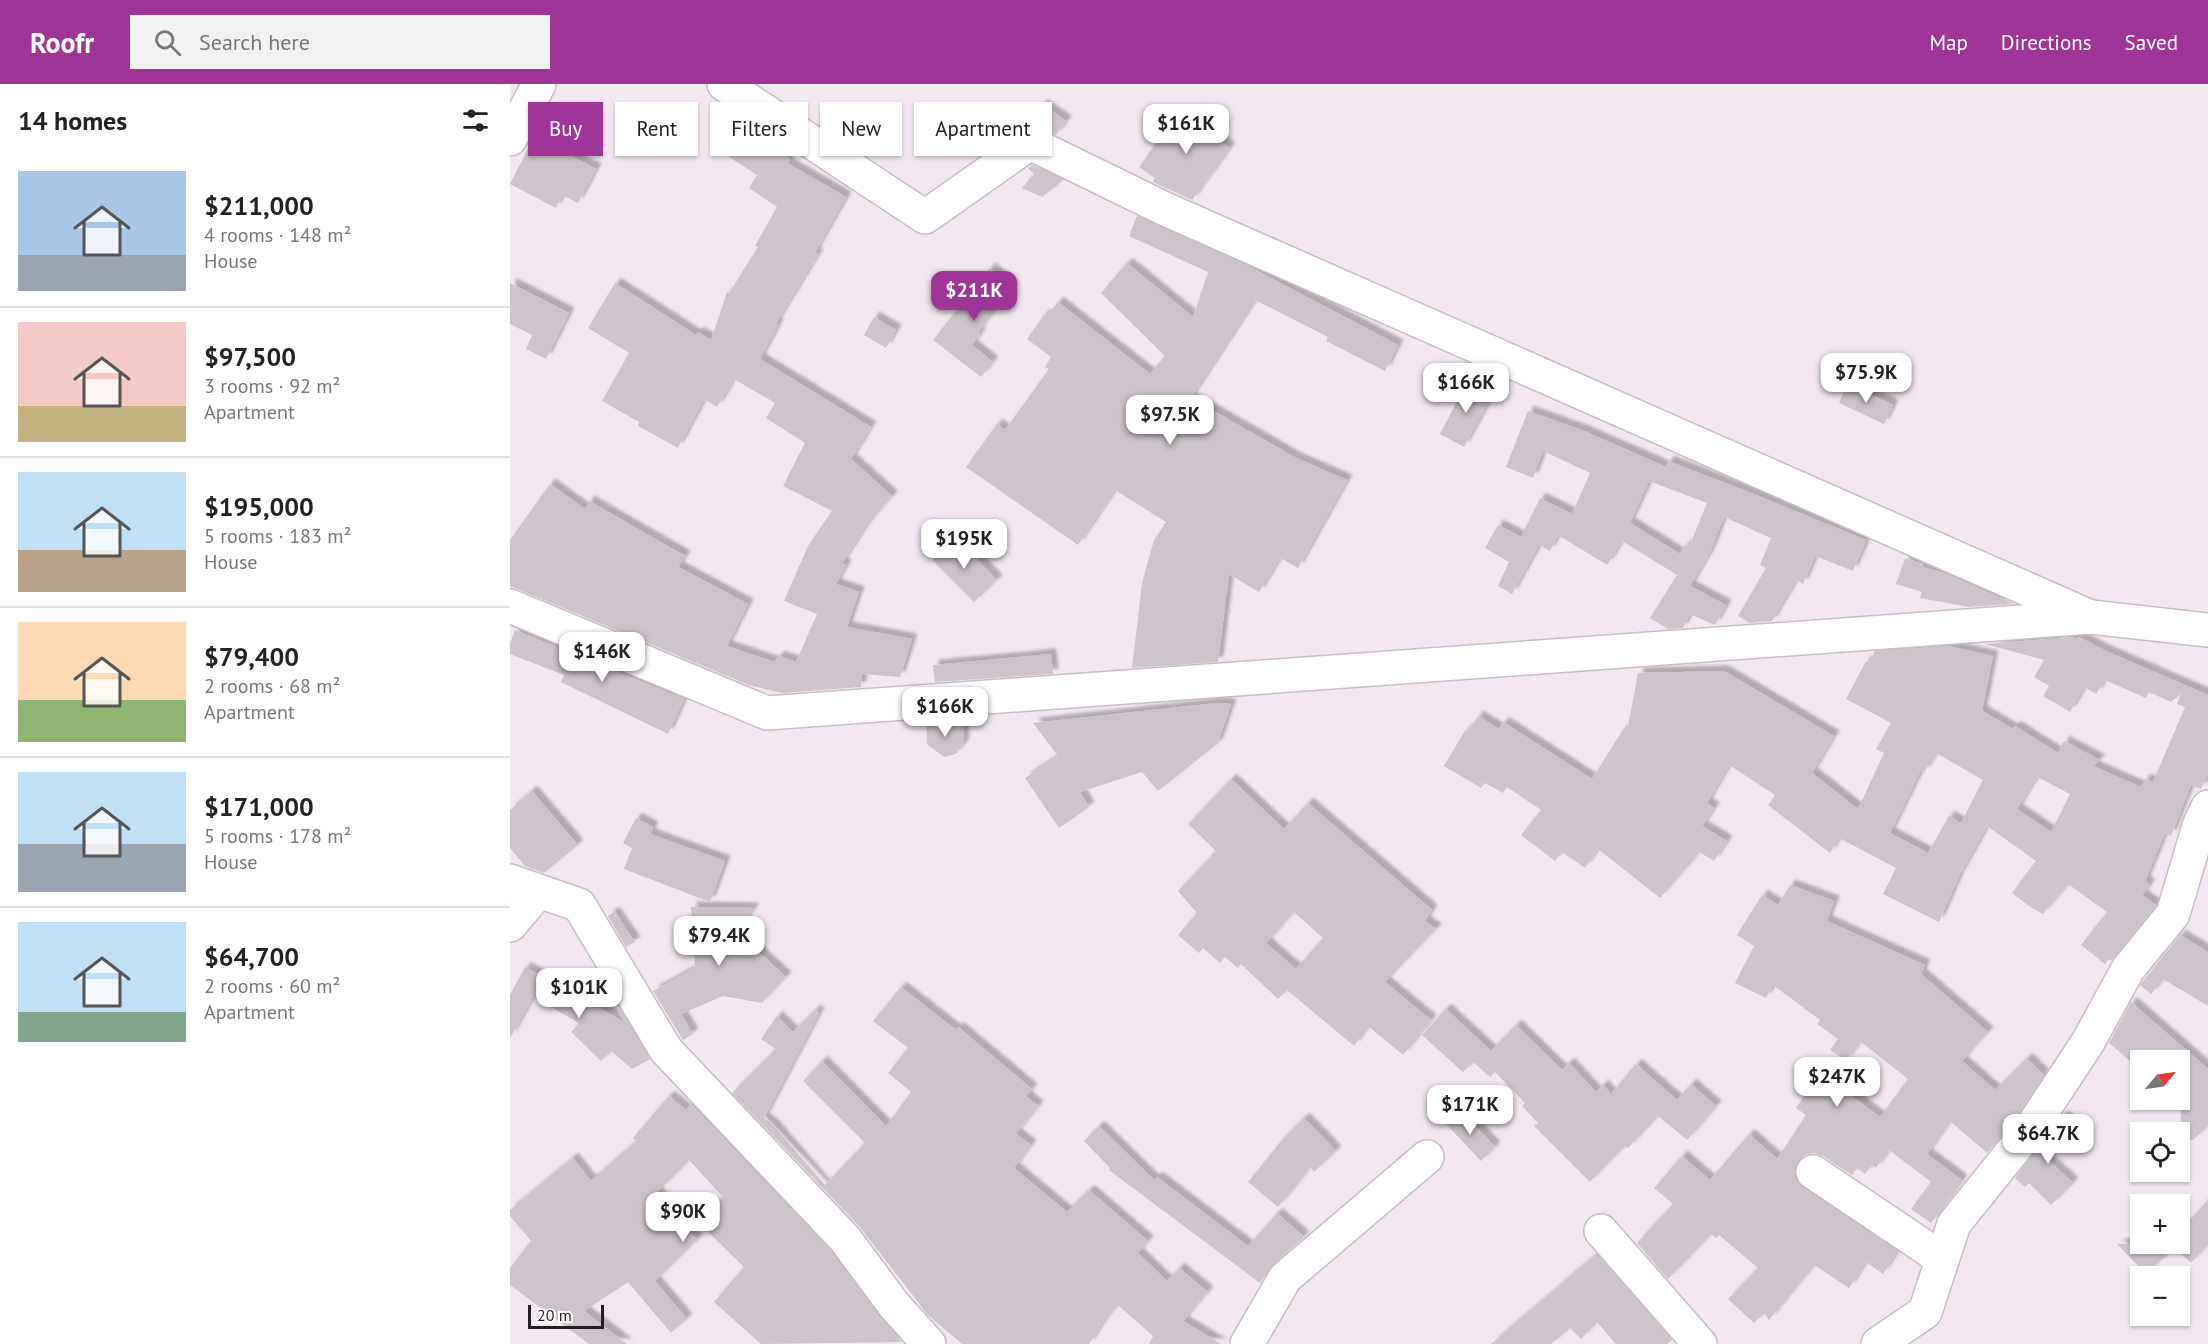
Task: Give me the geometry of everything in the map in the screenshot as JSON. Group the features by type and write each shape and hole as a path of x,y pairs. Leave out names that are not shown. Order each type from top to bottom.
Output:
{"street":[{"path":"510,139 539,84"},
{"path":"724,84 925,217 1030,142 1165,209 2091,617"},
{"path":"510,606 767,713 2091,617 2208,630"},
{"path":"1878,1344 1925,1312 1954,1224 2032,1127 2088,1042 2128,969 2174,914 2199,826 2208,807"},
{"path":"510,925 524,887 579,905 666,1050 845,1239 894,1305 929,1344"},
{"path":"1247,1344 1285,1278 1427,1157"},
{"path":"1814,1172 1941,1258"},
{"path":"1601,1231 1700,1344"}],"building":[{"path":"1052,111 1066,121 1056,135 1052,133"},
{"path":"1198,111 1220,126 1213,136 1230,148 1192,200 1153,182 1155,178 1139,167 1178,113 1191,122"},
{"path":"528,149 528,156 571,156 596,169 578,203 562,195 556,208 510,184"},
{"path":"728,156 785,156 790,159 787,163 846,197 815,252 818,254 776,323 778,325 760,359 871,427 851,459 892,496 866,526 842,563 846,565 836,584 859,592 847,627 912,639 900,677 862,674 861,687 782,693 749,685 510,586 510,540 550,484 585,509 589,501 685,556 678,567 748,604 727,646 774,662 779,656 796,662 817,614 784,601 808,546 832,511 783,486 805,443 766,418 775,403 734,379 717,407 704,399 678,448 638,426 639,422 602,401 629,353 588,328 615,283 696,335 698,332 711,340 727,292 729,293 758,247 755,246 777,207 749,188 757,175"},
{"path":"1032,165 1063,180 1042,197 1022,188 1034,174 1028,168"},
{"path":"1137,216 1248,266 1398,345 1385,371 1326,341 1328,337 1255,300 1191,398 1296,458 1347,480 1298,568 1280,558 1259,592 1229,574 1218,662 1132,668 1142,583 1154,540 1166,522 1115,490 1078,545 966,467 997,424 1005,430 1049,369 1045,367 1051,357 1027,339 1044,315 1047,316 1058,302 1150,374 1165,356 1101,293 1127,263 1193,317 1208,272 1129,236"},
{"path":"990,268 1013,287 978,332 980,334 972,345 993,362 981,377 933,340"},
{"path":"510,283 569,313 546,359 526,349 532,335 510,324"},
{"path":"874,317 896,330 886,348 864,335"},
{"path":"1467,382 1492,395 1464,447 1440,434"},
{"path":"1847,384 1893,405 1884,424 1839,403"},
{"path":"1528,411 1584,431 1666,467 1668,461 1866,540 1853,571 1815,556 1803,584 1796,580 1772,621 1750,623 1738,616 1766,568 1760,565 1771,538 1724,517 1710,552 1690,586 1726,605 1715,625 1690,614 1683,628 1668,629 1650,618 1677,575 1622,541 1607,565 1558,535 1550,551 1539,545 1512,594 1498,586 1509,562 1485,548 1498,525 1521,537 1540,498 1572,514 1590,473 1543,451 1533,478 1506,467","holes":["1649,481 1707,503 1689,547 1685,545 1680,554 1630,523"]},
{"path":"955,537 997,580 974,602 932,560"},
{"path":"1905,558 2014,604 1969,607 1920,598 1922,592 1896,584"},
{"path":"515,630 684,699 668,734 561,682 564,675 510,654 510,644"},
{"path":"2079,637 2208,695 2208,773 2201,789 2191,785 2171,836 2165,833 2145,881 2150,885 2142,895 2156,905 2111,961 2109,959 2105,964 2081,945 2107,912 2068,884 2043,914 2029,906 2012,893 2036,861 1987,826 1959,876 1939,922 1883,894 1896,868 1839,838 1830,853 1768,805 1775,795 1729,765 1707,803 1714,808 1702,826 1727,841 1714,861 1699,852 1660,898 1598,849 1585,868 1562,852 1555,861 1521,835 1541,810 1507,787 1503,793 1485,783 1481,788 1444,766 1466,729 1469,731 1478,716 1499,729 1503,722 1592,779 1626,725 1628,727 1638,673 1724,671 1834,736 1812,773 1858,809 1884,753 1876,749 1891,723 1846,699 1866,661 1869,663 1875,651 1948,646 1993,656 1982,711 2013,729 2015,726 2058,753 2064,741 2100,760 2093,766 2141,787 2144,779 2153,782 2185,707 2177,704 2181,694 2171,702 2149,692 2146,698 2105,680 2096,694 2084,687 2070,712 2043,696 2049,686 2034,677 2044,660 1985,644","holes":["1936,753 1983,780 1961,823 1949,816 1928,853 1890,833 1921,770 1924,772","2037,777 2070,794 2051,832 2017,809"]},
{"path":"1051,654 1053,674 935,682 933,665"},
{"path":"1217,703 1231,704 1218,743 1158,791 1142,772 1080,792 1089,807 1059,828 1025,778 1058,756 1033,723"},
{"path":"926,724 963,724 964,743 956,754 944,757 927,744"},
{"path":"1231,779 1284,829 1308,803 1432,910 1425,921 1436,929 1385,982 1431,1020 1403,1055 1368,1026 1354,1046 1287,990 1278,999 1241,964 1238,968 1225,957 1220,963 1203,948 1199,953 1178,935 1197,913 1178,891 1216,851 1188,824","holes":["1294,912 1323,938 1296,969 1266,943"]},
{"path":"532,791 578,845 544,873 525,866 510,848 510,810"},
{"path":"636,818 653,827 650,834 725,861 710,902 624,869 632,848 623,843"},
{"path":"1790,885 1834,901 1827,921 1925,965 1921,974 1988,1032 1962,1061 1995,1090 2027,1058 2044,1075 2017,1116 1987,1153 1950,1121 1927,1154 1962,1180 1931,1223 1911,1209 1931,1182 1889,1150 1876,1168 1872,1165 1865,1174 1857,1168 1852,1175 1823,1156 1814,1153 1804,1155 1794,1170 1796,1180 1802,1187 1897,1251 1883,1274 1866,1262 1849,1288 1814,1265 1769,1320 1764,1313 1754,1323 1728,1299 1758,1268 1719,1235 1716,1238 1711,1234 1668,1279 1637,1243 1673,1204 1654,1188 1682,1156 1710,1180 1749,1134 1777,1159 1806,1115 1796,1108 1820,1073 1880,1117 1908,1079 1860,1041 1846,1061 1830,1050 1838,1039 1817,1024 1820,1020 1773,985 1766,998 1735,983 1754,946 1737,935 1762,895 1778,905"},
{"path":"691,907 754,908 737,932 786,977 762,1003 723,996 681,1014 693,1034 683,1040 653,991 695,968"},
{"path":"614,912 635,942 626,947 608,916"},
{"path":"2180,935 2208,952 2208,1006 2163,979 2151,994 2140,985"},
{"path":"525,967 624,1022 618,1012 620,1010 650,1059 632,1069 611,1051 601,1061 571,1032 579,1023 533,997 510,1038 510,995"},
{"path":"901,987 956,1030 958,1027 1032,1089 1026,1096 1038,1106 1016,1134 1031,1145 1014,1168 1067,1212 1089,1190 1148,1241 1138,1253 1167,1281 1179,1268 1208,1292 1183,1321 1221,1344 1149,1344 1153,1336 1118,1305 1089,1344 962,1344 928,1315 859,1226 732,1093 776,1049 761,1039 777,1016 793,1032 815,1010 819,1013 764,1118 772,1124 825,1185 865,1143 803,1081 822,1061 886,1126 911,1092 888,1073 908,1048 873,1021"},
{"path":"2131,1002 2186,1050 2130,1050 2129,1060 2109,1043"},
{"path":"1446,1009 1491,1051 1516,1025 1562,1070 1569,1063 1596,1092 1603,1085 1611,1094 1636,1064 1677,1100 1691,1084 1716,1106 1687,1140 1658,1116 1628,1148 1625,1146 1590,1182 1534,1126 1538,1123 1522,1106 1525,1103 1495,1072 1490,1077 1473,1062 1463,1072 1422,1035"},
{"path":"2190,1053 2208,1069 2208,1126 2193,1140 2190,1140 2190,1122 2181,1122 2181,1110 2190,1110"},
{"path":"669,1096 686,1110 691,1104 831,1251 879,1316 902,1342 761,1344 714,1302 744,1267 698,1222 723,1197 689,1160 657,1192 697,1240 655,1281 687,1319 671,1333 628,1282 584,1311 627,1344 589,1344 510,1285 510,1268 531,1241 510,1216 510,1210 573,1158 591,1181 637,1141 633,1138"},
{"path":"1460,1110 1495,1147 1481,1161 1446,1124"},
{"path":"2063,1115 2076,1128 2046,1158 2073,1183 2051,1205 2029,1183 2025,1187 2015,1178"},
{"path":"1304,1118 1336,1151 1314,1172 1310,1167 1278,1207 1248,1182 1283,1139"},
{"path":"1099,1126 1154,1180 1157,1177 1248,1246 1277,1213 1304,1237 1273,1264 1260,1283 1109,1170 1110,1168 1084,1141"},
{"path":"2208,1200 2208,1245 2191,1263 2182,1254 2190,1254 2190,1220"},
{"path":"2117,1244 2130,1244 2130,1254 2168,1254 2155,1266 2138,1266"},
{"path":"1597,1254 1672,1340 1667,1344 1616,1344 1597,1322 1581,1339 1570,1328 1551,1344 1491,1344"}]}
